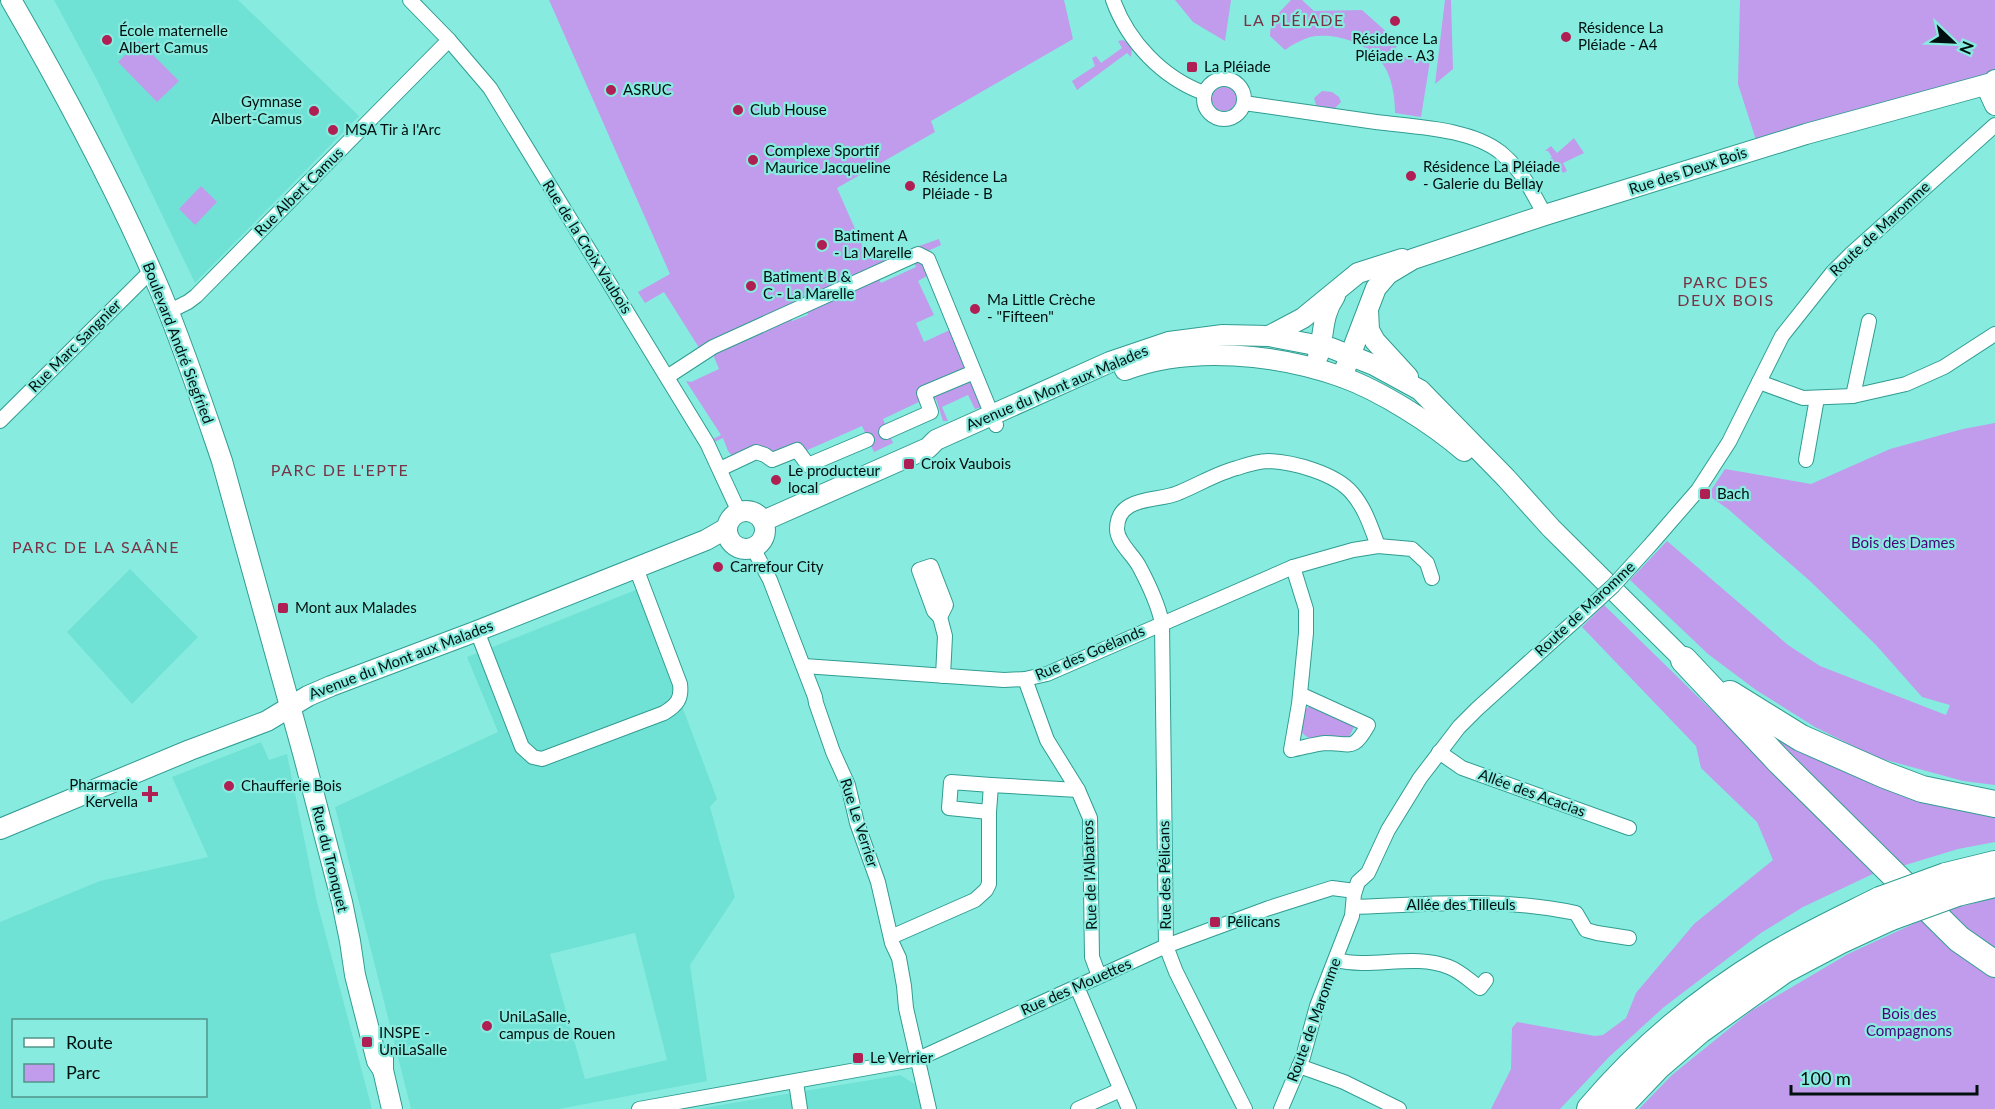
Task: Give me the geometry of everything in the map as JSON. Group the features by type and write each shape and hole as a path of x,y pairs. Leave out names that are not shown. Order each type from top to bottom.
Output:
{"highway":[{"path":"1684,660 1764,716 1832,753 1922,789 1995,804"},
{"path":"1684,660 1780,762 1959,939 1995,964"},
{"path":"1590,1109 1629,1066 1659,1038 1728,984 1767,958 1804,938 1951,884 1995,864"},
{"path":"1951,884 1995,884"},
{"path":"1617,1109 1657,1067 1700,1030 1784,970 1839,941 1886,909"}],"street":[{"name":"Boulevard André Siegfried","path":"10,0 79,120 151,271 168,312 222,461 290,707"},
{"name":"Rue de la Croix Vaubois","path":"410,0 449,39 490,88 667,377 720,469 732,527"},
{"path":"1113,0 1127,29 1165,71 1178,81 1204,93"},
{"name":"Rue Albert Camus","path":"168,312 196,296 449,39"},
{"path":"1224,79 1230,80 1240,86 1244,97 1242,109 1232,118 1219,119 1208,112 1204,106 1204,93 1212,83 1224,79"},
{"name":"Rue des Deux Bois","path":"1342,377 1368,306 1382,280 1413,259 1545,215 1806,134 1966,91 1994,94"},
{"name":"Route de Maromme","path":"1281,1109 1310,1038 1323,990 1352,916 1358,882 1368,873 1388,830 1419,777 1477,709 1613,586 1683,508 1729,442 1782,336 1832,273 1851,254 1993,126 1994,94"},
{"path":"1244,103 1424,129 1479,140 1498,151 1520,171 1545,215"},
{"path":"667,377 713,347 918,254 928,259 993,417"},
{"name":"Rue des Deux Bois","path":"1269,336 1303,318 1354,276 1367,269 1398,259 1413,259"},
{"name":"Rue Marc Sangnier","path":"0,422 151,271"},
{"name":"Rue des Deux Bois","path":"1313,370 1321,345 1324,317 1338,290"},
{"path":"1368,306 1369,330 1375,342 1420,390"},
{"path":"1853,396 1869,321"},
{"path":"1759,382 1803,398 1853,396 1906,384 1925,376 1944,367 1995,334"},
{"name":"Avenue du Mont aux Malades","path":"763,521 927,448 937,449 949,446 993,417 1134,353 1169,342 1223,335 1269,336 1321,345 1374,365 1420,390 1551,528"},
{"name":"Avenue du Mont aux Malades","path":"993,417 1146,362 1192,356 1232,356 1285,363 1342,377 1366,388 1452,440 1551,528 1684,660"},
{"path":"886,432 931,412 924,393 974,372"},
{"path":"1806,460 1817,399"},
{"path":"720,469 756,452 772,460 798,450 808,465 867,440"},
{"name":"Rue des Pélicans","path":"1245,1109 1176,972 1166,946 1161,623 1159,608 1140,568 1117,530 1121,515 1134,502 1175,495 1234,468 1266,461 1303,466 1330,477 1351,491 1362,507 1378,546"},
{"path":"750,511 756,513 763,521 766,528 764,539 753,548 737,547 732,527 750,511"},
{"name":"Avenue du Mont aux Malades","path":"0,829 190,750 267,721 308,696 331,686 636,568 732,527"},
{"name":"Rue des Goélands","path":"804,666 1025,680 1047,674 1293,567 1353,550 1378,546 1412,549 1427,563 1432,578"},
{"name":"Rue Le Verrier","path":"753,548 770,580 804,666 833,752 848,785 857,823 878,882 891,937 899,958 906,1008 929,1109"},
{"path":"1293,567 1306,609 1306,633 1300,694 1291,750 1323,743 1350,746 1360,739 1368,724 1300,694"},
{"path":"477,631 522,747 533,757 542,759 664,713 676,706 681,694 680,684 636,568"},
{"path":"940,617 945,636 943,676"},
{"name":"Rue de l'Albatros","path":"1025,680 1047,740 1078,790 1090,818 1092,957 1100,976"},
{"name":"Rue du Tronquet","path":"290,707 342,902 355,975 392,1109"},
{"name":"Allée des Acacias","path":"1439,752 1462,768 1629,828"},
{"path":"989,812 949,807 951,782 1078,790"},
{"path":"891,937 975,900 986,890 989,884 991,785"},
{"name":"Rue des Mouettes","path":"639,1109 918,1059 1166,946 1269,908 1332,888 1355,891"},
{"name":"Allée des Tilleuls","path":"1353,907 1486,902 1540,906 1576,913 1586,930 1629,938"},
{"path":"1336,960 1435,963 1451,967 1480,988 1486,980"},
{"path":"1077,987 1129,1109"},
{"path":"1299,1066 1344,1082 1399,1109"},
{"path":"796,1082 800,1109"},
{"path":"1078,1109 1120,1090"}],"shaded area":[{"path":"54,0 238,0 359,116 195,283 97,80"},
{"path":"130,569 198,637 132,704 67,632"},
{"path":"638,589 717,799 710,807 735,897 690,965 707,1081 559,1109 411,1109 335,807 498,732 467,657","holes":["635,933 667,1060 585,1079 550,954"]},
{"path":"261,742 269,760 287,754 317,902 372,1109 0,1109 0,922 100,881 208,857 172,777"},
{"path":"900,1075 915,1084 922,1109 696,1109"}],"green space":[{"name":"Complexe Sportif Maurice Jacqueline","path":"549,0 1064,0 1073,39 931,121 935,132 837,188 867,256 885,258 939,239 941,245 703,354 664,292 645,303 638,292 670,274"},
{"path":"1175,0 1231,0 1225,41 1193,22"},
{"path":"1291,0 1302,0 1314,11 1362,10 1399,43 1393,52 1383,59 1393,55 1430,61 1421,117 1395,113 1392,87 1385,68 1376,56 1360,45 1340,38 1320,36 1303,39 1285,50 1270,36 1270,30 1276,16"},
{"path":"1445,0 1451,0 1453,69 1435,84"},
{"path":"1740,0 1995,0 1995,74 1756,140 1738,84"},
{"path":"1123,40 1132,46 1131,57 1127,53 1077,90 1072,81 1095,66 1092,58 1096,56 1101,63 1122,48 1118,41"},
{"path":"139,41 179,81 157,102 118,62"},
{"path":"1224,87 1233,90 1236,99 1233,108 1224,111 1215,108 1212,99 1215,90"},
{"path":"1322,91 1332,92 1339,97 1341,102 1333,110 1317,108 1314,98"},
{"path":"1574,138 1584,153 1563,163 1567,171 1563,173 1558,165 1541,173 1539,169 1552,157 1548,151 1545,151 1551,146 1557,153"},
{"path":"201,186 217,202 195,225 179,209"},
{"path":"920,261 924,263 929,275 918,281 934,315 916,323 924,342 954,328 988,406 975,409 968,395 942,407 948,421 943,421 936,399 923,400 883,419 893,443 874,452 862,426 803,452 797,450 736,461 728,451 723,438 712,443 711,440 721,435 686,381 691,382 719,369 714,357 715,350 743,337 745,341 769,330 767,326 790,316 792,321 808,315 806,309 879,279 881,283 916,267 914,263"},
{"name":"Bois des Dames","path":"1995,423 1995,785 1963,781 1875,757 1815,727 1756,690 1708,654 1630,580 1667,541 1788,645 1820,666 1946,715 1950,705 1922,697 1876,645 1810,581 1728,509 1708,495 1725,469 1811,484 1890,449 1963,429"},
{"path":"1604,605 1877,872 1803,907 1761,933 1664,1007 1609,1057 1560,1109 1491,1109 1511,1069 1512,1028 1517,1022 1595,1036 1603,1035 1626,1018 1636,993 1694,924 1773,860 1757,822 1701,768 1696,746 1582,627"},
{"path":"1312,705 1352,723 1354,727 1348,739 1321,740 1304,735 1300,730 1305,709"},
{"path":"1738,705 1765,721 1995,806 1995,842 1958,849 1899,867"},
{"path":"1995,898 1995,956 1938,912"},
{"name":"Bois des Compagnons","path":"1924,919 1933,933 1995,974 1995,1109 1639,1109 1672,1075 1751,1011 1848,954"}],"place":[{"name":"Résidence La Pléiade - A3","path":"1395,21"},
{"name":"Résidence La Pléiade - A4","path":"1566,37"},
{"name":"École maternelle Albert Camus","path":"107,40"},
{"name":"La Pléiade","path":"1192,67"},
{"name":"ASRUC","path":"611,90"},
{"name":"Club House","path":"738,110"},
{"name":"Gymnase Albert-Camus","path":"314,111"},
{"name":"MSA Tir à l'Arc","path":"333,130"},
{"name":"Complexe Sportif Maurice Jacqueline","path":"753,160"},
{"name":"Résidence La Pléiade - Galerie du Bellay","path":"1411,176"},
{"name":"Résidence La Pléiade - B","path":"910,186"},
{"name":"Batiment A - La Marelle","path":"822,245"},
{"name":"Batiment B & C - La Marelle","path":"751,286"},
{"name":"Ma Little Crèche - \"Fifteen\"","path":"975,309"},
{"name":"Croix Vaubois","path":"909,464"},
{"name":"Le producteur local","path":"776,480"},
{"name":"Bach","path":"1705,494"},
{"name":"Carrefour City","path":"718,567"},
{"name":"Mont aux Malades","path":"283,608"},
{"name":"Chaufferie Bois","path":"229,786"},
{"name":"Pharmacie Kervella","path":"150,794"},
{"name":"Pélicans","path":"1215,922"},
{"name":"UniLaSalle, campus de Rouen","path":"487,1026"},
{"name":"INSPE - UniLaSalle","path":"367,1042"},
{"name":"Le Verrier","path":"858,1058"}],"district":[{"name":"LA PLÉIADE","path":"1294,20"},
{"name":"PARC DES DEUX BOIS","path":"1726,291"},
{"name":"PARC DE L'EPTE","path":"340,470"},
{"name":"PARC DE LA SAÂNE","path":"96,547"}]}
